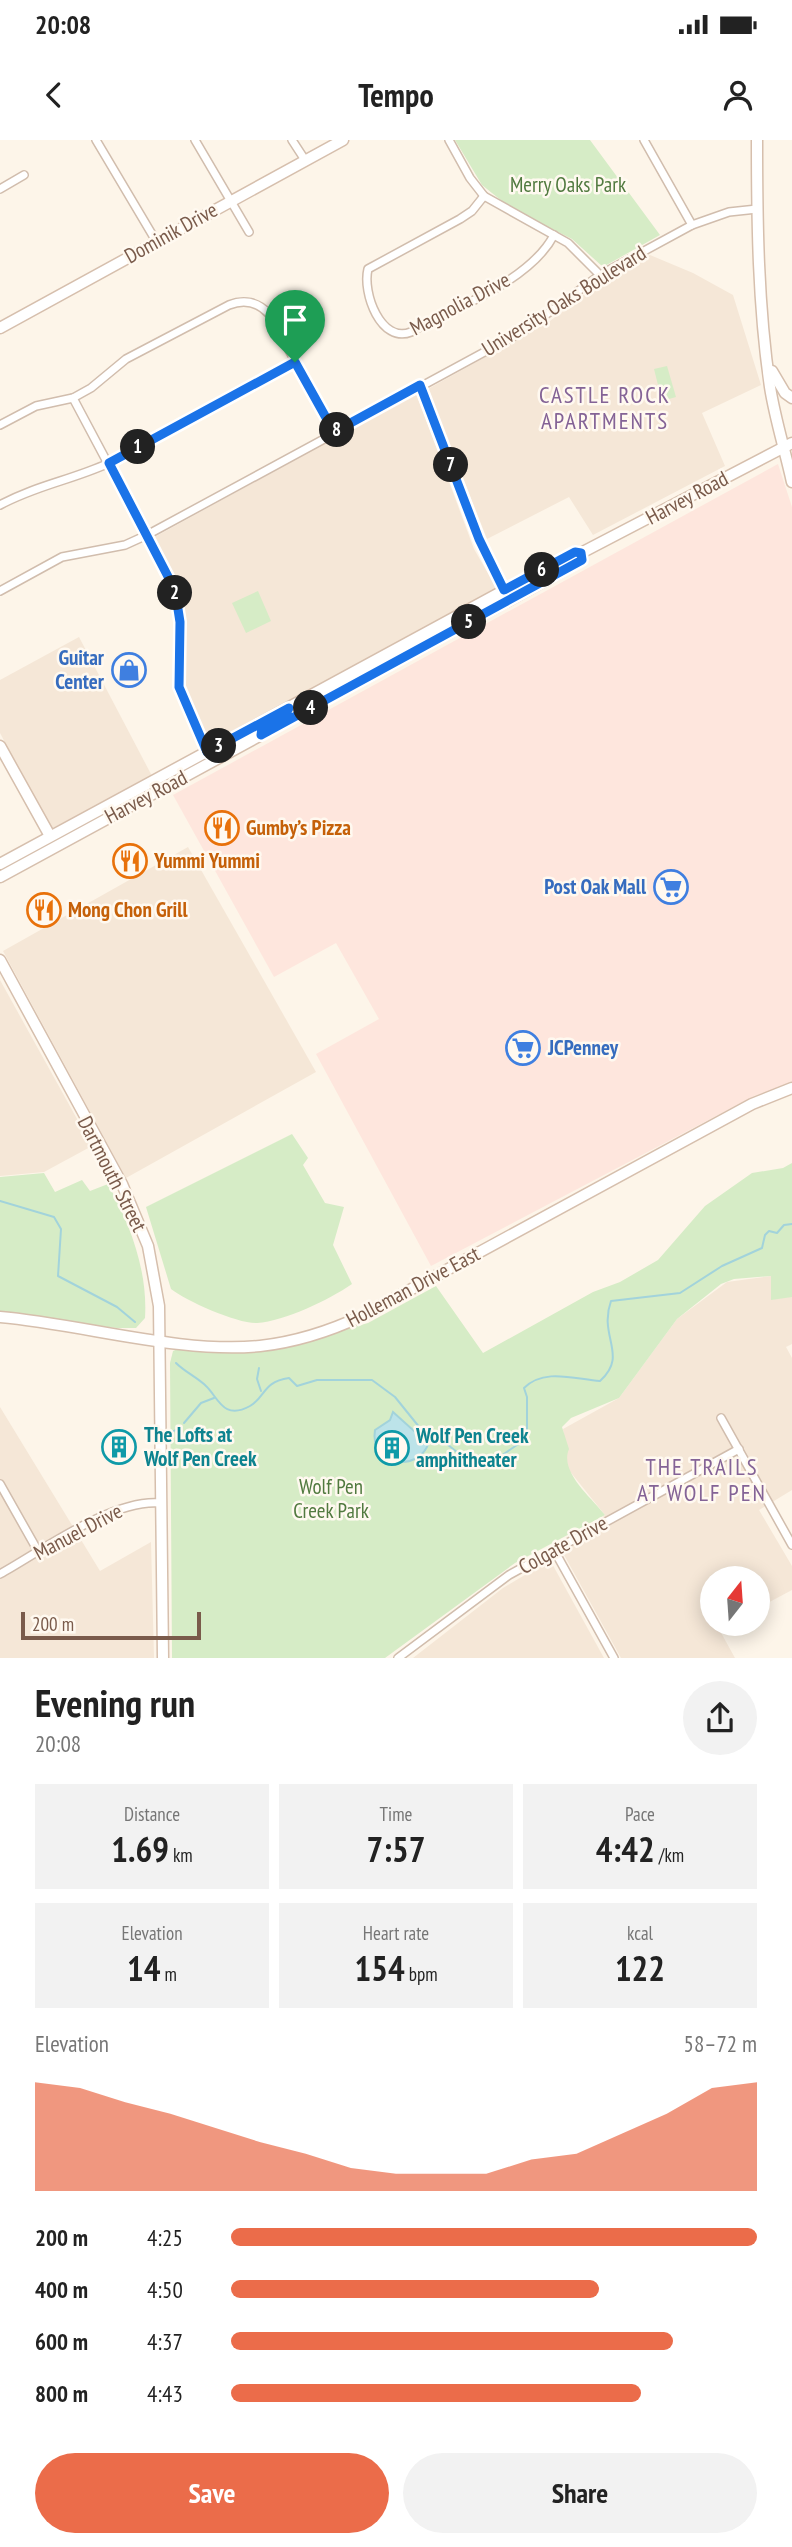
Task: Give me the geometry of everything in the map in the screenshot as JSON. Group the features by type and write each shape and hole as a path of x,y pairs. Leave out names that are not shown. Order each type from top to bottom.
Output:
{"main road":[{"name":"Dominik Drive","path":"0,328 343,140"},
{"path":"757,140 758,269 766,354 788,445 792,482"},
{"path":"766,354 776,381 792,398"},
{"name":"Harvey Road","path":"0,864 575,552 581,553 788,445"},
{"name":"Harvey Road","path":"0,877 582,560 581,553"},
{"path":"485,613 487,606 505,595 504,590"},
{"path":"376,660 383,669"},
{"path":"261,735 262,728 285,716 289,708"},
{"path":"0,746 50,836 57,839 77,835"},
{"path":"182,778 186,770 208,757 207,752"},
{"path":"27,862 35,852 48,844 50,836"},
{"name":"Dartmouth Street","path":"0,960 131,1206 150,1257 159,1306 163,1658"},
{"name":"Holleman Drive East","path":"0,1317 209,1346 260,1346 315,1335 345,1324 752,1104 792,1088"}],"street":[{"path":"96,140 156,242"},
{"path":"195,140 249,232"},
{"path":"292,140 305,160"},
{"path":"449,140 470,178 484,196 579,251 600,275"},
{"path":"644,140 692,225"},
{"path":"0,189 24,175"},
{"name":"Magnolia Drive","path":"484,196 472,211 460,219 368,269 367,283 375,309 384,328 390,333 403,335 411,332 512,278 539,257 554,236"},
{"name":"University Oaks Boulevard","path":"0,591 62,557 125,545 147,535 525,330 600,275 692,225 729,212 757,209"},
{"path":"0,425 36,405 73,398 91,388 126,359 238,302 246,301 264,309 334,432"},
{"path":"0,505 39,486 109,463 295,362"},
{"path":"420,385 479,539 504,590"},
{"path":"73,398 175,590 180,622 179,687 207,752"},
{"path":"721,1418 792,1545"},
{"name":"Colgate Drive","path":"398,1658 509,1575 739,1449"},
{"path":"0,1483 39,1553"},
{"name":"Manuel Drive","path":"0,1574 119,1507 144,1502 160,1503"},
{"path":"554,1550 614,1658"}],"shaded area":[{"path":"650,255 693,273 733,295 761,385 702,413 725,466 593,535 569,497 487,539 428,389 550,321 595,286"},
{"path":"416,393 474,549 497,589 209,743 187,700 180,672 183,638 182,591 153,538"},
{"path":"778,464 792,507 792,1083 754,1096 431,1266 316,1054 379,1019 336,943 274,977 173,795"},
{"path":"79,637 152,776 51,829 0,733 0,680"},
{"path":"188,847 316,1072 126,1178 3,951"},
{"path":"0,980 92,1146 44,1172 0,1176"},
{"name":"THE TRAILS AT WOLF PEN","path":"771,1276 792,1297 792,1344 786,1347 792,1358 792,1490 759,1510 792,1566 792,1590 770,1602 770,1566 700,1566 700,1636 723,1636 735,1658 621,1658 563,1553 605,1515 568,1469 563,1429 619,1398 677,1319 727,1282"},
{"path":"0,1407 100,1571 151,1542 154,1658 0,1658"},
{"path":"550,1560 604,1658 413,1658 503,1588"}],"green space":[{"name":"Merry Oaks Park","path":"455,140 590,140 660,235 603,267 572,239 512,209 482,185"},
{"path":"667,366 676,397 662,401 654,369"},
{"path":"258,591 271,621 246,633 232,603"},
{"path":"292,1134 308,1158 303,1165 325,1203 344,1207 333,1245 352,1284 306,1309 257,1323 212,1311 171,1289 146,1207"},
{"name":"Wolf Pen Creek Park","path":"792,1163 792,1297 771,1300 771,1276 734,1279 721,1284 677,1319 619,1398 571,1418 562,1427 573,1476 605,1515 515,1563 385,1658 172,1658 170,1363 173,1351 180,1348 243,1352 281,1348 368,1323 436,1286 483,1353 593,1292 620,1282 658,1260 705,1206 752,1173 783,1168"},
{"path":"44,1173 55,1192 82,1180 90,1191 108,1184 136,1248 144,1283 145,1318 136,1328 0,1314 0,1177"}],"water":[{"path":"393,1412 414,1431 427,1437 429,1442 424,1452 416,1459 396,1462 379,1452 375,1442 375,1430 390,1420"}],"waterway":[{"path":"0,1201 54,1217 61,1229 58,1276 117,1307 135,1322"},
{"path":"176,1363 206,1386 222,1406 233,1411 250,1406 269,1386 280,1380 289,1378 297,1386 317,1380 372,1380 395,1397 420,1428 438,1437 467,1460 479,1462 498,1458 527,1438 527,1397 524,1388 550,1376 600,1381 608,1372 613,1354 608,1325 611,1301 680,1293 722,1266 762,1248 765,1235 769,1231 777,1233 784,1225 792,1224"},
{"path":"259,1368 257,1379 261,1391"},
{"path":"184,1423 201,1403 214,1398"},
{"path":"172,1432 181,1427"}],"place":[{"name":"Guitar Center","path":"129,670"},
{"name":"Gumby’s Pizza","path":"222,828"},
{"name":"Yummi Yummi","path":"130,861"},
{"name":"Post Oak Mall","path":"671,887"},
{"name":"Mong Chon Grill","path":"44,910"},
{"name":"JCPenney","path":"523,1048"},
{"name":"The Lofts at Wolf Pen Creek","path":"119,1447"},
{"name":"Wolf Pen Creek amphitheater","path":"392,1448"}],"district":[{"name":"CASTLE ROCK APARTMENTS","path":"605,408"},
{"name":"THE TRAILS AT WOLF PEN","path":"702,1480"}],"route":[{"path":"295,362 334,432 420,385 479,539 504,590 575,552 581,553 582,560 261,735 262,728 285,716 289,708 207,752 181,698 177,673 180,622 175,590 109,463 295,362"}]}
